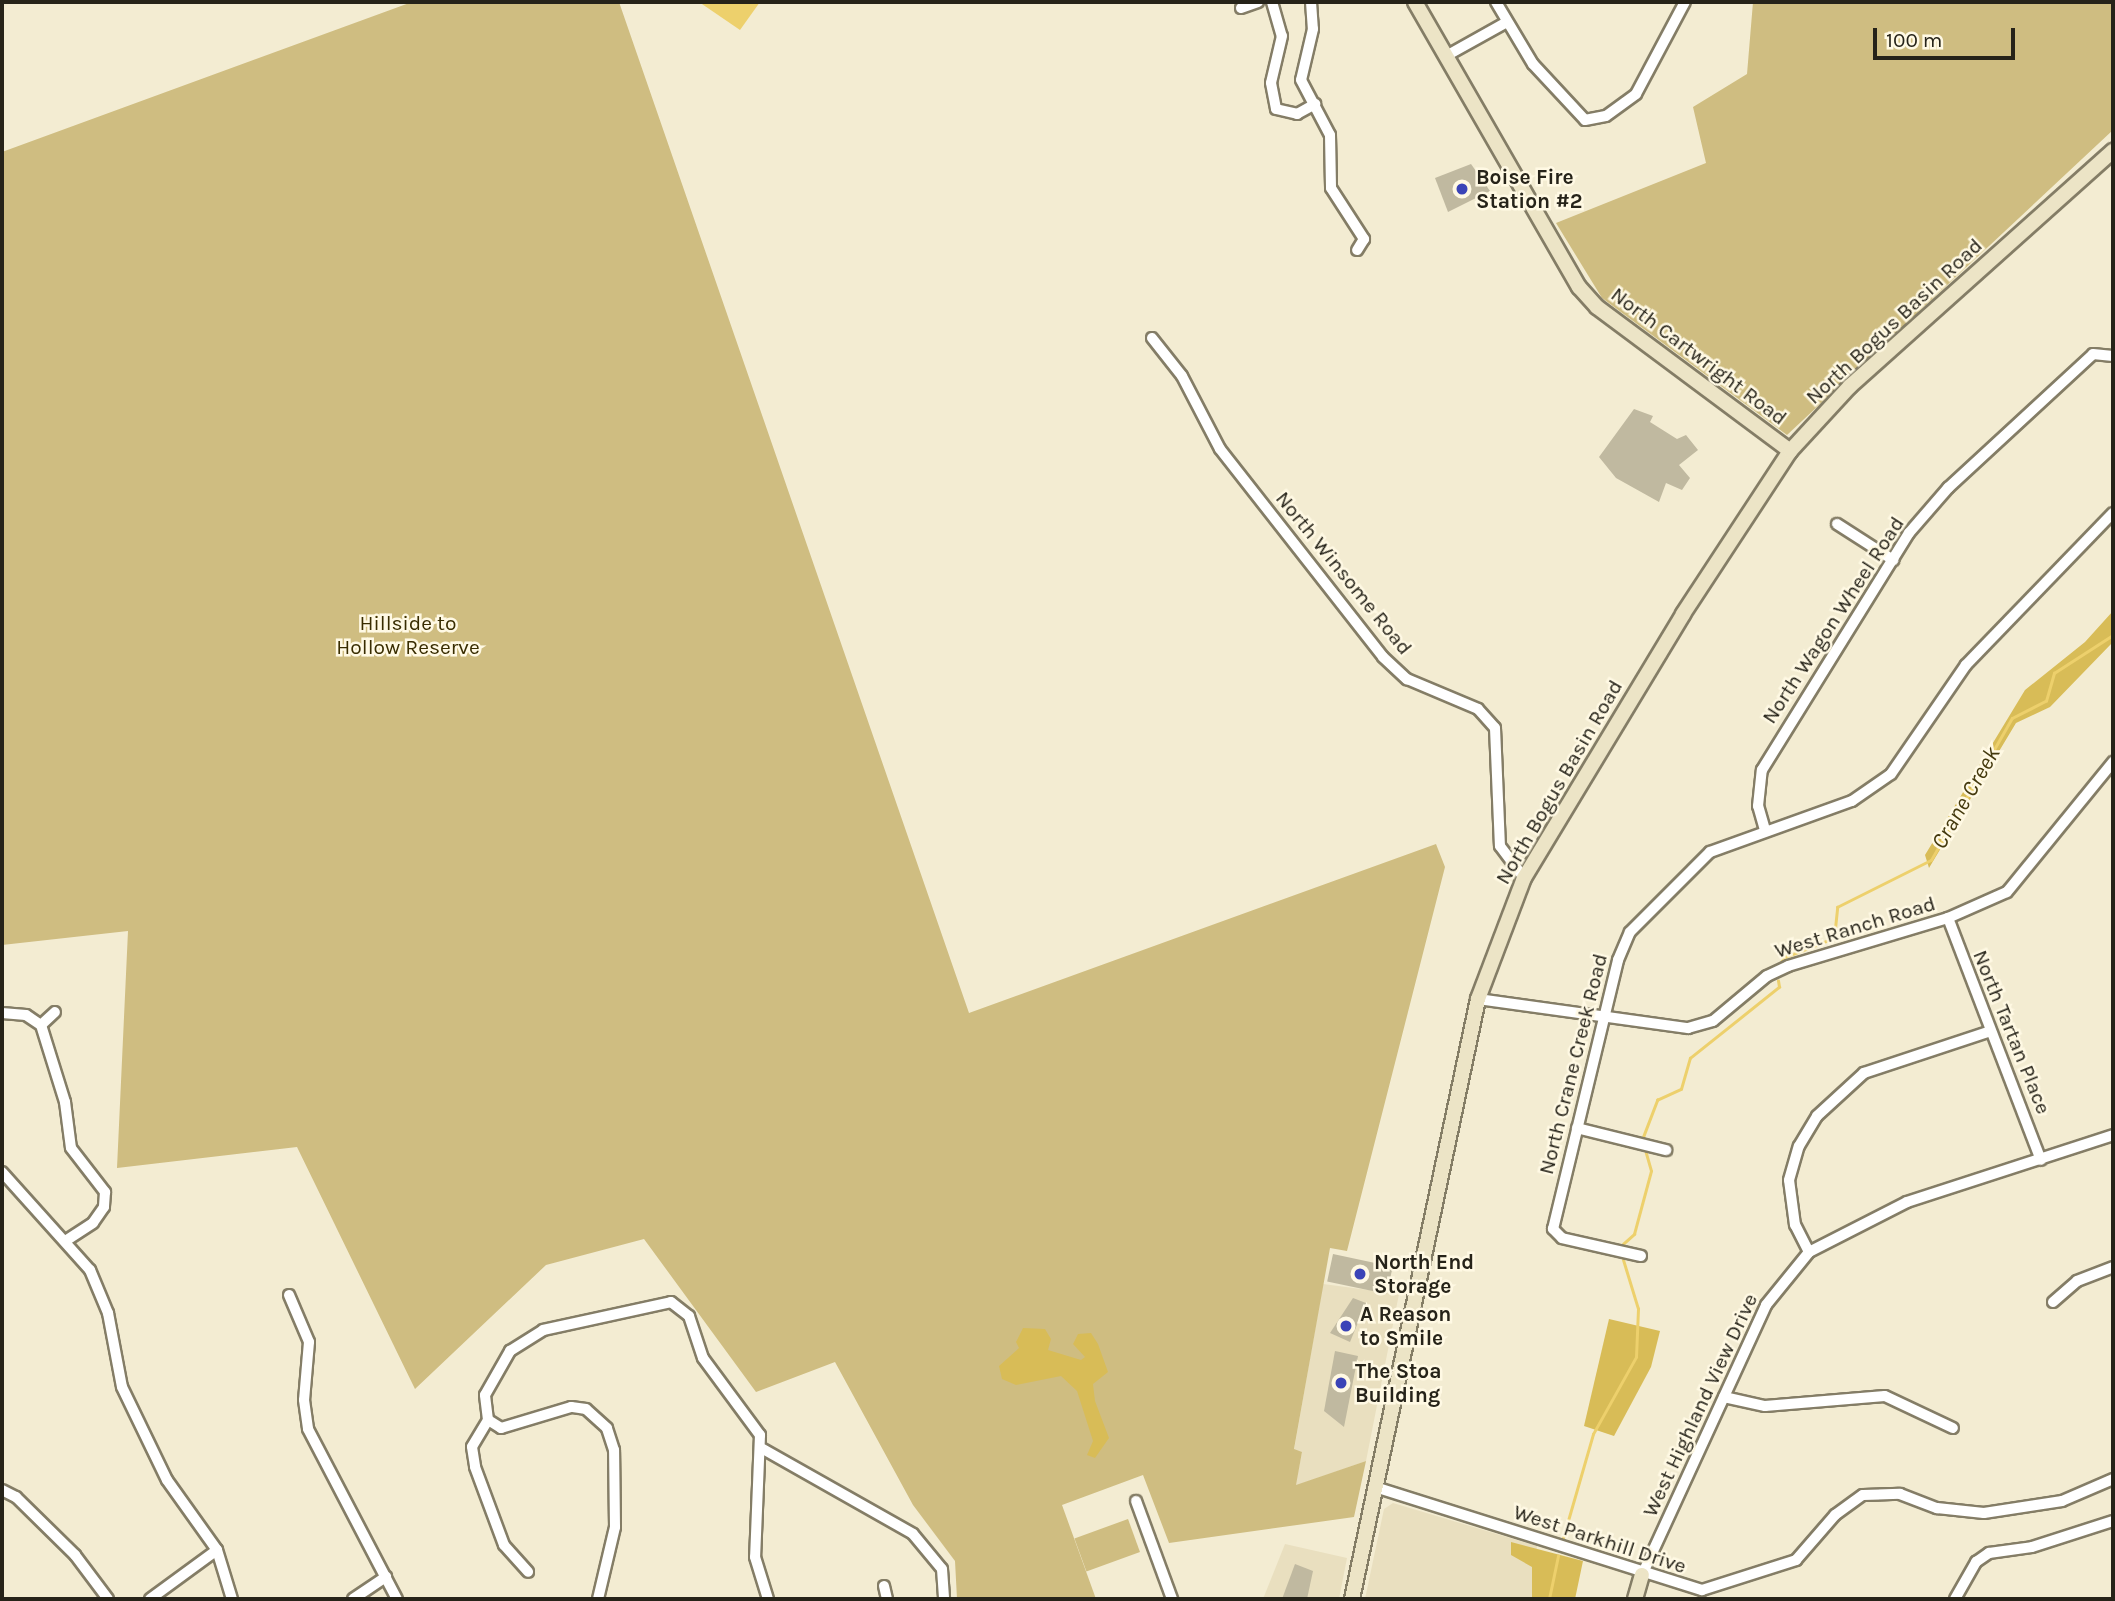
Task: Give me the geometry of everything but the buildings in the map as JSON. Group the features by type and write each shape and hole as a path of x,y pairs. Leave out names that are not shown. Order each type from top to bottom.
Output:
{"street":[{"path":"1241,8 1258,2"},
{"path":"1272,2 1282,36 1270,83 1276,109 1297,114 1315,104"},
{"path":"1311,2 1313,29 1301,80 1330,135 1331,188 1364,239 1357,250"},
{"name":"North Cartwright Road","path":"1415,2 1579,287 1597,307 1790,451"},
{"path":"1496,2 1533,64 1585,120 1606,116 1636,94 1685,2"},
{"path":"1446,56 1507,22"},
{"name":"North Bogus Basin Road","path":"1352,1599 1478,999 1524,878 1704,579 1790,451 1850,386 2113,151"},
{"name":"North Winsome Road","path":"1152,338 1182,376 1220,449 1383,657 1407,679 1487,716 1499,749 1500,846 1524,878"},
{"name":"North Wagon Wheel Road","path":"1765,830 1758,806 1762,770 1909,533 1958,479 2093,354 2113,356"},
{"name":"North Crane Creek Road","path":"1641,1256 1553,1233 1603,1017 1624,944 1653,904 1710,852 1765,830 1852,801 1891,774 1966,665 2113,513"},
{"path":"1837,524 1893,560"},
{"name":"West Ranch Road","path":"1478,999 1688,1028 1713,1021 1767,976 1788,966 1948,918 2007,892 2113,762"},
{"name":"North Tartan Place","path":"1948,918 1988,1032 2041,1160"},
{"path":"41,1026 55,1012"},
{"path":"2,1013 26,1015 41,1026 65,1102 71,1148 105,1192 104,1206 93,1223 65,1241"},
{"path":"1809,1252 1794,1225 1789,1180 1799,1146 1816,1116 1864,1073 1988,1032"},
{"path":"1577,1128 1666,1150"},
{"name":"West Highland View Drive","path":"1642,1575 1766,1305 1809,1252 1908,1202 2113,1135"},
{"path":"2,1172 88,1267 108,1313 122,1387 167,1480 217,1550 232,1599"},
{"path":"2053,1302 2077,1281 2113,1267"},
{"path":"289,1295 309,1342 304,1400 308,1429 397,1599"},
{"path":"528,1572 504,1545 475,1467 472,1447 488,1420 490,1380 510,1351 529,1338 671,1302 689,1315 703,1358 756,1425 763,1449 754,1535 768,1599"},
{"path":"1724,1397 1765,1406 1885,1396 1953,1428"},
{"path":"488,1420 513,1428 571,1407 586,1409 607,1428 614,1450 615,1527 598,1599"},
{"path":"763,1449 913,1534 942,1569 944,1599"},
{"name":"West Parkhill Drive","path":"1375,1487 1642,1575 1702,1590 1766,1573 1796,1560 1835,1515 1863,1495 1900,1494 1937,1508 1984,1513 2062,1501 2113,1479"},
{"path":"2,1490 16,1497 75,1555 108,1599"},
{"path":"1136,1501 1172,1599"},
{"path":"1955,1599 1976,1562 1989,1553 2032,1547 2113,1521"},
{"path":"150,1599 217,1550"},
{"path":"1635,1599 1642,1575"},
{"path":"353,1599 386,1577"},
{"path":"884,1586 887,1599"}],"shaded area":[{"path":"699,2 760,2 740,30"},
{"path":"2113,611 2113,642 2050,707 2016,723 1929,868 1925,855 2025,690 2085,642"},
{"path":"1323,1284 1399,1294 1366,1461 1295,1486 1302,1453 1294,1450"},
{"path":"1609,1319 1660,1331 1651,1367 1614,1436 1584,1426"},
{"path":"1023,1328 1045,1329 1051,1339 1048,1350 1081,1360 1085,1357 1073,1344 1078,1334 1091,1333 1098,1344 1108,1372 1093,1384 1095,1401 1109,1438 1095,1458 1087,1455 1093,1441 1077,1391 1061,1376 1016,1385 1002,1379 999,1366 1019,1348 1016,1342"},
{"path":"1393,1503 1537,1546 1532,1599 1365,1599 1384,1509"},
{"path":"1511,1542 1583,1561 1575,1599 1532,1599 1532,1567 1511,1555"},
{"path":"1285,1544 1347,1558 1339,1599 1263,1599"}],"green space":[{"name":"Hillside to Hollow Reserve","path":"412,2 619,2 969,1013 1436,844 1445,867 1347,1251 1330,1248 1294,1449 1302,1452 1296,1485 1366,1461 1354,1517 1169,1543 1143,1475 1062,1505 1096,1599 957,1599 955,1561 913,1505 835,1362 756,1392 644,1239 546,1265 415,1389 297,1147 117,1168 128,931 2,945 2,152"},
{"path":"1753,2 2113,2 2113,130 1787,435 1602,298 1556,223 1706,163 1693,107 1747,74"},
{"path":"1128,1519 1140,1552 1086,1571 1074,1538"}],"waterway":[{"name":"Crane Creek","path":"1777,967 1785,957 1834,938 1837,907 1931,860 2012,718 2046,701 2054,673 2113,635"},
{"name":"Crane Creek","path":"1643,1137 1657,1100 1681,1089 1690,1058 1779,987 1778,981"},
{"name":"Crane Creek","path":"1623,1244 1634,1234 1651,1171 1646,1153"},
{"name":"Crane Creek","path":"1563,1538 1593,1434 1636,1357 1638,1309 1623,1260"},
{"name":"Crane Creek","path":"1549,1599 1558,1556"}],"place":[{"name":"Boise Fire Station #2","path":"1462,189"},
{"name":"North End Storage","path":"1360,1274"},
{"name":"A Reason to Smile","path":"1346,1326"},
{"name":"The Stoa Building","path":"1341,1383"}]}
